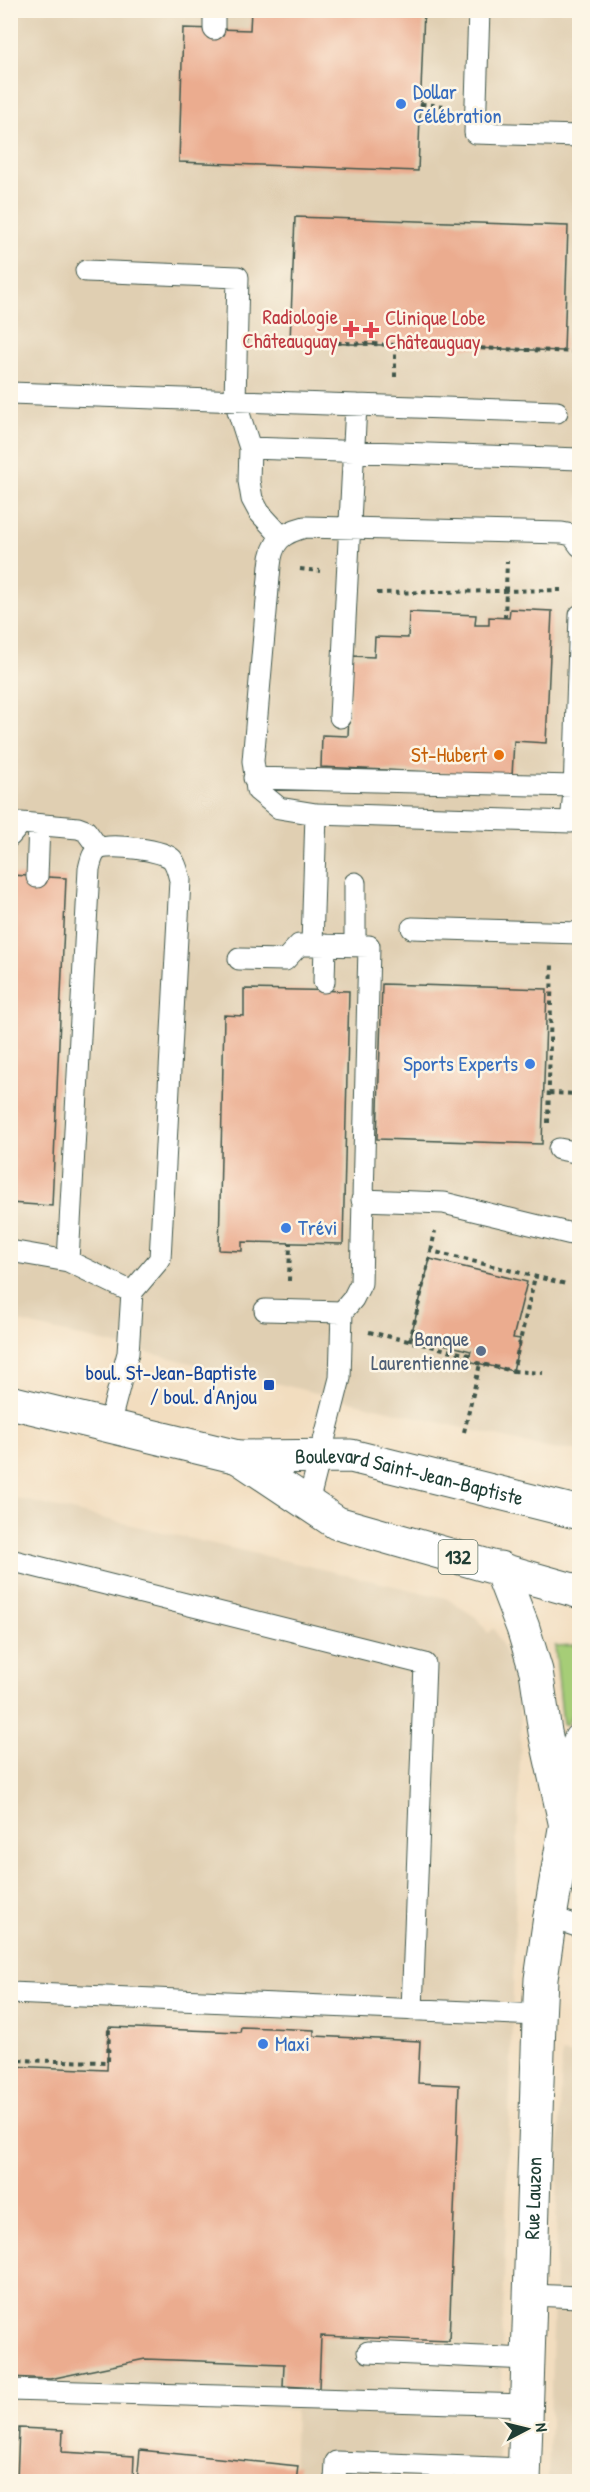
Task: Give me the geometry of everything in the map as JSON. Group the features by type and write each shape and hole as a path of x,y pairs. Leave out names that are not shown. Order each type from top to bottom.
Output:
{"main road":[{"name":"Boulevard Saint-Jean-Baptiste","path":"10,1402 238,1457 351,1455 579,1513"},
{"name":"Boulevard Saint-Jean-Baptiste","path":"238,1457 337,1523 579,1592"},
{"path":"500,1568 523,1628 536,1671 545,1732 565,1822"},
{"name":"Rue Lauzon","path":"564,1922 565,1822 579,1740"},
{"name":"Rue Lauzon","path":"524,2475 542,1979 564,1922 579,1853"}],"lane":[{"path":"479,10 474,133 579,136"},
{"path":"86,271 238,277 235,401 250,448 249,482 252,499 259,512 281,536"},
{"path":"10,393 557,412"},
{"path":"340,717 356,405"},
{"path":"250,448 579,459"},
{"path":"579,546 572,535 562,533 305,527 281,536 274,544 271,555 254,748 254,778 257,790 279,808 316,814 571,822 576,790 579,615"},
{"path":"254,778 576,790"},
{"path":"316,814 319,945 324,981"},
{"path":"10,836 21,823 86,831 99,849"},
{"path":"37,877 39,825"},
{"path":"68,1261 90,869 93,855 99,849 108,846 158,851 171,857 177,867 180,880 160,1258 132,1292 128,1353 109,1425"},
{"path":"355,945 356,883"},
{"path":"412,928 579,933"},
{"path":"239,959 285,960 299,945 369,945 361,1282 353,1299 342,1312 340,1378 308,1503"},
{"path":"559,1149 579,1153"},
{"path":"363,1200 444,1203 579,1236"},
{"path":"10,1251 68,1261 132,1292"},
{"path":"265,1310 342,1312"},
{"path":"10,1560 425,1664 412,2010"},
{"path":"10,1992 540,2015"},
{"path":"530,2295 579,2297"},
{"path":"368,2352 527,2360"},
{"path":"10,2390 526,2405"},
{"path":"335,2481 336,2462 524,2475"}],"path":[{"path":"290,342 579,352"},
{"path":"395,345 395,383"},
{"path":"505,618 508,550"},
{"path":"296,569 326,572"},
{"path":"373,593 560,590"},
{"path":"548,1127 547,1065 551,992"},
{"path":"549,1094 579,1094"},
{"path":"410,1341 437,1221"},
{"path":"288,1311 290,1243"},
{"path":"431,1251 566,1284"},
{"path":"513,1371 535,1276"},
{"path":"368,1332 469,1355 468,1361 480,1364 513,1371 543,1373"},
{"path":"464,1432 480,1364"},
{"path":"10,2060 108,2062 109,2027 121,2028"}],"shaded area":[{"path":"11,11 579,11 579,1450 555,1450 11,1320"},
{"path":"11,1497 446,1598 477,1618 488,1633 494,1628 501,1642 510,1665 518,1699 521,1727 498,2481 293,2481 295,2410 11,2398"},
{"path":"579,1980 579,2481 548,2482 562,2053 571,2055 573,2019"}],"green space":[{"path":"577,1645 580,1667 578,1685 568,1724 563,1724 555,1646"}],"building":[{"path":"251,10 424,10 418,171 179,162 183,28 250,30"},
{"path":"295,217 568,226 564,351 290,342"},
{"path":"510,609 552,611 546,743 514,741 512,776 321,767 322,735 348,736 352,656 374,657 375,637 408,638 409,612 476,615 475,625 489,625 489,617 509,618"},
{"path":"10,875 66,878 52,1206 10,1203"},
{"path":"382,984 547,989 542,1144 377,1139"},
{"path":"244,989 349,991 343,1244 242,1242 242,1251 219,1250 224,1015 244,1016"},
{"path":"430,1259 527,1282 513,1338 520,1339 513,1371 468,1361 471,1351 411,1336"},
{"path":"109,2027 240,2032 241,2027 270,2028 314,2030 314,2036 420,2041 418,2083 459,2085 449,2341 321,2336 319,2388 283,2386 284,2364 145,2359 50,2379 10,2377 10,2066 107,2070"},
{"path":"19,2428 63,2430 62,2452 134,2456 133,2482 17,2480"},
{"path":"140,2450 298,2466 296,2482 137,2482"}],"place":[{"name":"Dollar Célébration","path":"401,104"},
{"name":"Radiologie Châteauguay","path":"351,329"},
{"name":"Clinique Lobe Châteauguay","path":"371,330"},
{"name":"St-Hubert","path":"499,755"},
{"name":"Sports Experts","path":"530,1064"},
{"name":"Trévi","path":"286,1228"},
{"name":"Banque Laurentienne","path":"481,1351"},
{"name":"boul. St-Jean-Baptiste / boul. d'Anjou","path":"269,1385"},
{"name":"Maxi","path":"263,2044"}]}
